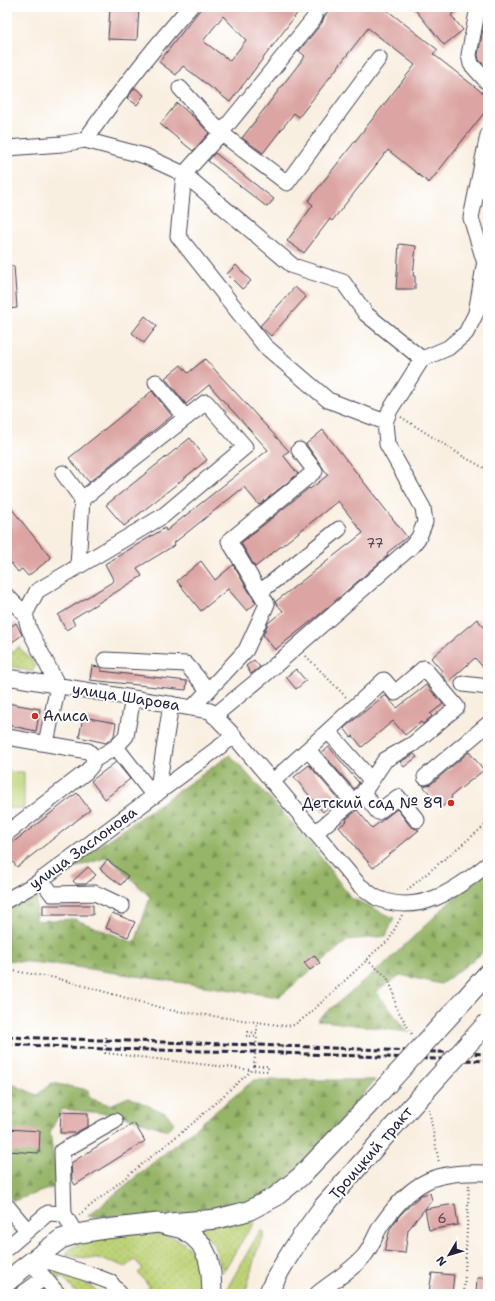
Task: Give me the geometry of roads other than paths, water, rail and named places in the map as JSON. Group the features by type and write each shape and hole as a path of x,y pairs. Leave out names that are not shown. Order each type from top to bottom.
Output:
{"main road":[{"path":"7,1282 62,1239 70,1224 158,1223 217,1219 248,1211 282,1193 300,1177 375,1098 488,973"},
{"name":"Троицкий тракт","path":"268,1294 288,1257 304,1232 323,1207 488,1022"},
{"path":"158,1223 184,1229 201,1244 208,1258 212,1273 212,1294"}],"street":[{"path":"85,140 118,94 190,7"},
{"path":"314,7 315,17 221,133 184,174 178,236 265,346 328,400 387,416"},
{"path":"478,7 469,55 471,64 488,83"},
{"path":"180,88 221,133 287,183 378,58"},
{"path":"485,263 471,218 488,135"},
{"path":"7,148 62,144 85,140 145,156 184,174 293,266 343,282 366,314 422,358"},
{"path":"214,716 298,646 412,546 419,537 425,522 423,508 387,444 387,416 422,358 448,348 466,333 476,313 488,243"},
{"path":"156,382 186,418"},
{"path":"25,614 37,591 163,516 245,447 206,402 82,499"},
{"path":"192,708 246,650 267,604 229,541 315,471 299,450"},
{"path":"62,473 82,499 78,566"},
{"path":"260,592 339,529"},
{"path":"7,596 25,614 29,629 58,686 46,743"},
{"path":"105,660 186,664 208,690"},
{"path":"272,782 384,680 396,692 424,668 457,707 413,744 386,760 358,797 315,833"},
{"name":"улица Шарова","path":"7,677 210,711 234,736 359,885 375,897 391,903 404,904 426,902 440,897 465,882 488,864"},
{"path":"463,684 488,687"},
{"path":"94,760 116,747 126,736 133,698"},
{"path":"156,795 171,704"},
{"path":"425,777 488,724"},
{"path":"328,732 371,780"},
{"name":"улица Заслонова","path":"7,900 41,879 234,736"},
{"path":"7,737 88,751 93,754 94,760 93,766 86,772 7,833"},
{"path":"116,747 156,795"},
{"path":"308,750 358,797 378,812 398,797 417,820"},
{"path":"41,879 52,894 95,893 122,906"},
{"path":"70,1224 62,1151 115,1121"},
{"path":"317,1294 351,1269 365,1254 381,1225 411,1190 432,1178 470,1172 488,1173"},
{"path":"7,1206 28,1230"},
{"path":"7,1248 48,1213 70,1224"},
{"path":"31,1262 58,1294"},
{"path":"31,1262 51,1262 89,1274 110,1282 120,1294"},
{"path":"22,1294 44,1278"}],"railway":[{"path":"7,1037 488,1054"},
{"path":"7,1044 105,1049 255,1052 488,1061"}],"place":[{"name":"Алиса","path":"35,716"},
{"name":"Детский сад № 89","path":"451,803"}]}
